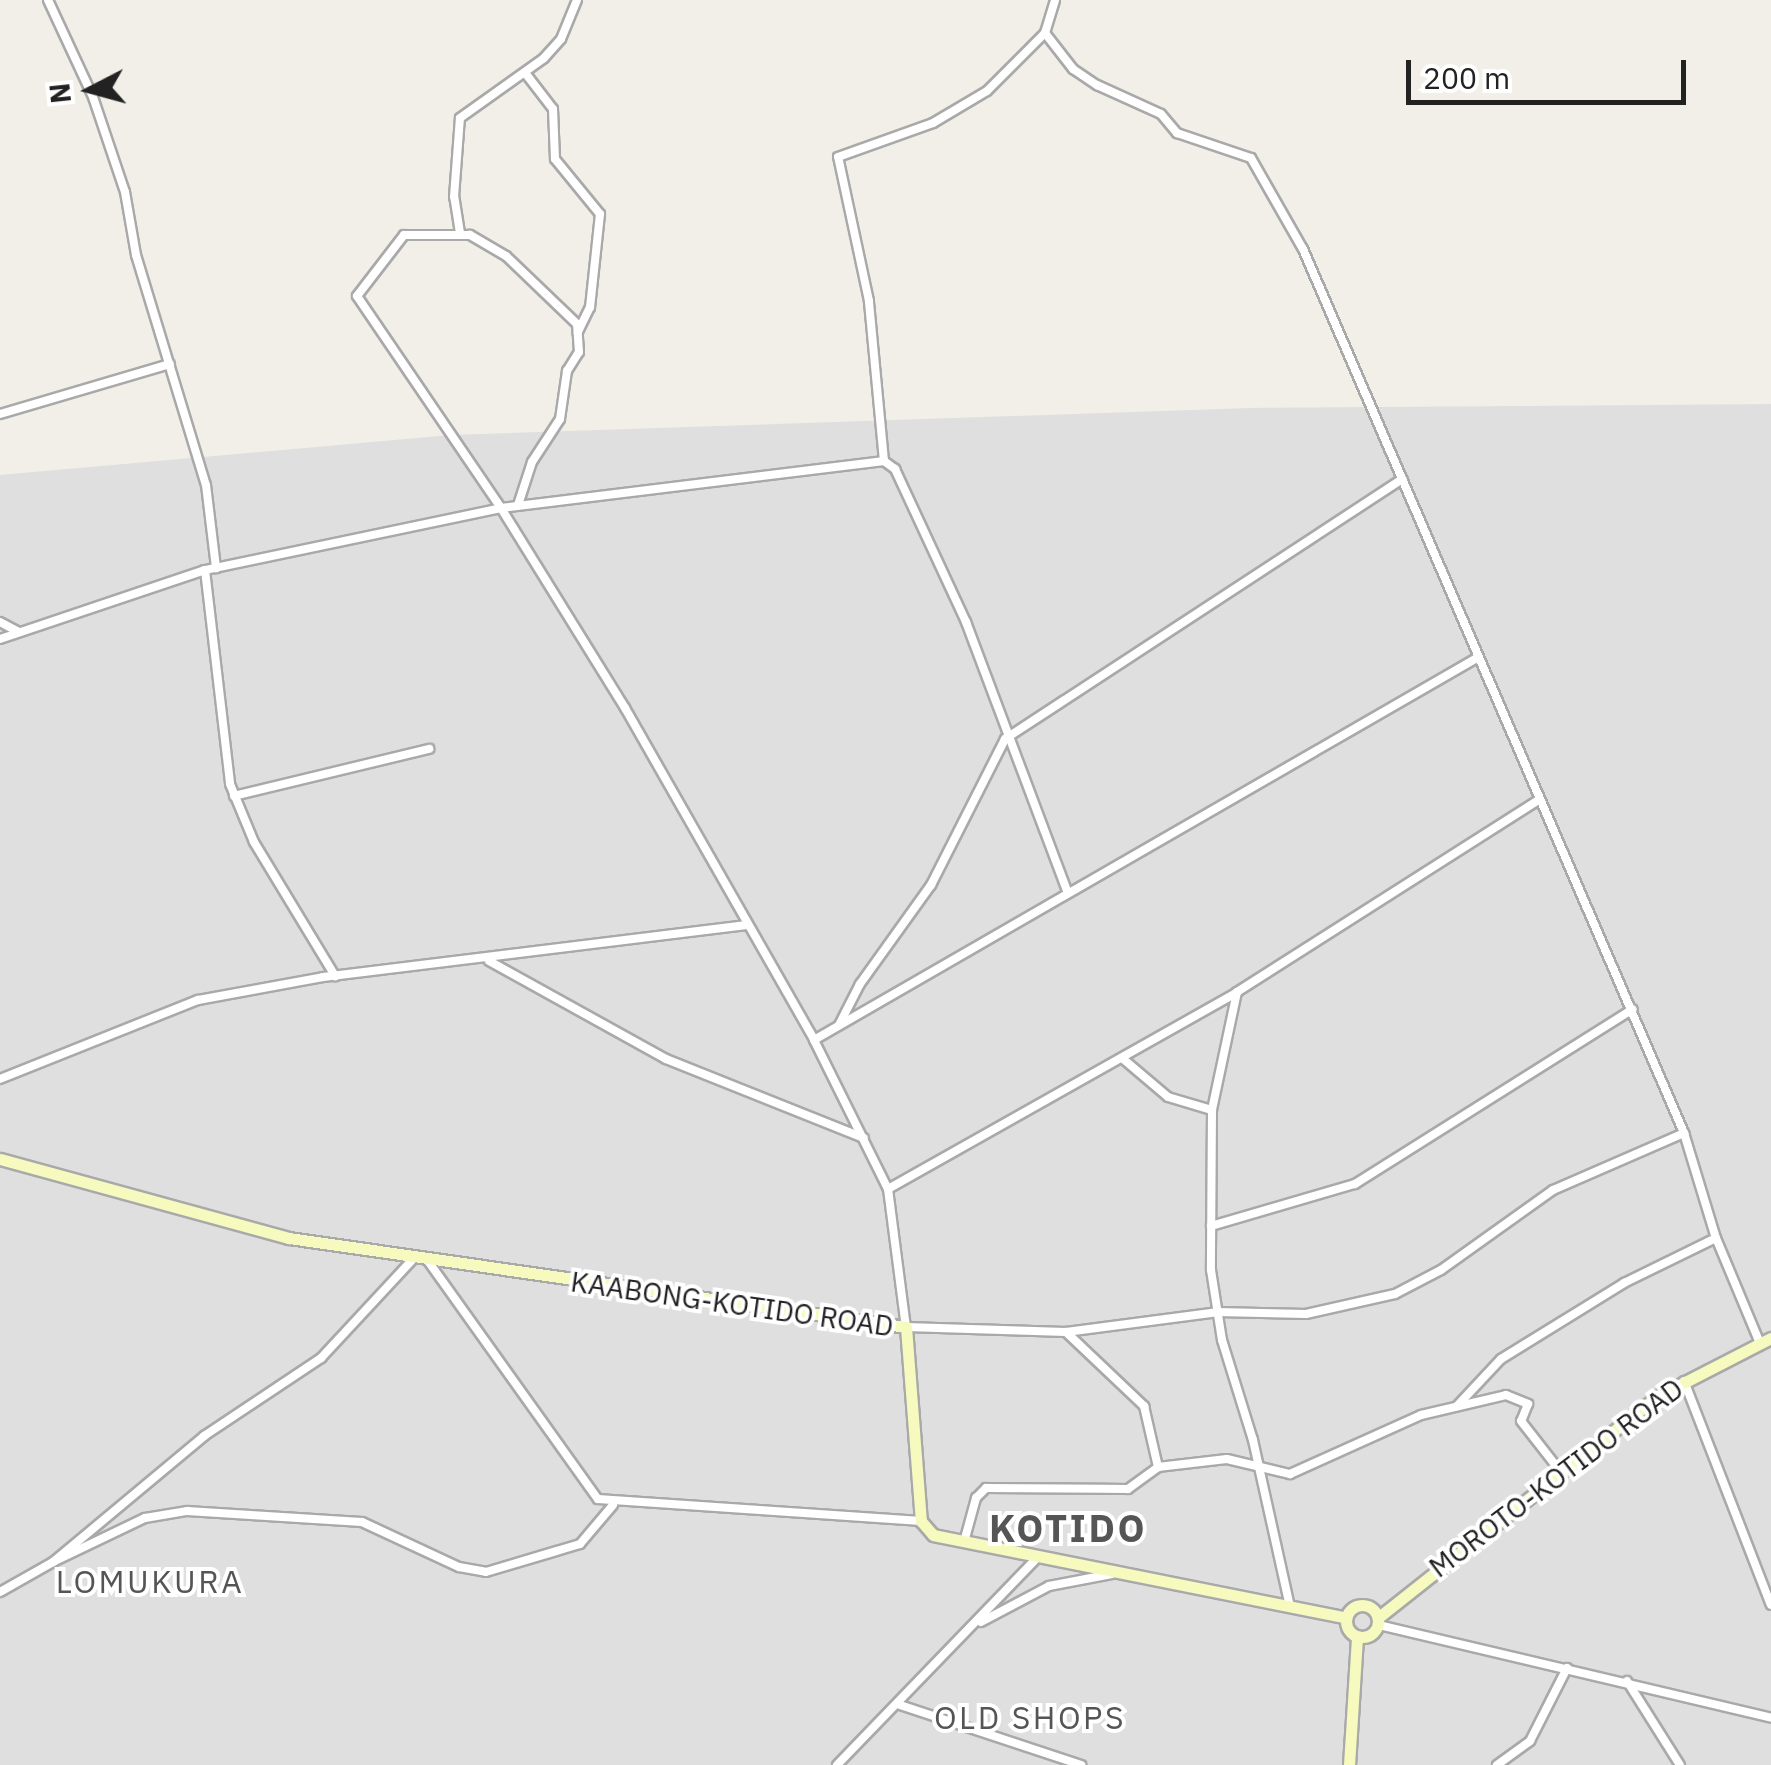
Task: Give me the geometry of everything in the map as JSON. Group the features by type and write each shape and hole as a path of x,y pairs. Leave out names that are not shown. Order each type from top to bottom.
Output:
{"street":[{"path":"48,0 110,145 206,485 216,568"},
{"path":"460,233 454,197 457,124 487,96 526,74 561,40 577,0"},
{"path":"1054,0 1045,32 987,91 933,122 838,158 869,301 884,460 894,469 966,622 1005,738 1066,891"},
{"path":"1045,32 1074,69 1097,85 1161,114 1176,133 1251,158 1303,249 1538,800 1632,1009 1684,1133 1716,1238 1765,1340"},
{"path":"518,504 532,462 560,419 578,332 590,307 600,214 555,159 553,109 526,74"},
{"path":"578,332 568,313 506,256 460,233 400,237 357,296 501,508 672,786 746,925 814,1040 888,1190 906,1328 1066,1332 1217,1312 1306,1314 1395,1294 1441,1270 1553,1190 1684,1133"},
{"path":"0,414 170,364"},
{"path":"0,639 205,570 518,504 884,460"},
{"path":"839,1025 860,984 932,885 1005,738 1403,479"},
{"path":"205,570 234,796 254,842 335,976"},
{"path":"0,622 19,632"},
{"path":"814,1040 1066,891 1477,658"},
{"path":"234,796 429,749"},
{"path":"888,1190 1237,992 1538,800"},
{"path":"0,1079 198,1000 335,976 746,925"},
{"path":"488,960 666,1059 864,1138"},
{"path":"1237,992 1212,1110 1211,1226 1217,1312 1289,1602"},
{"path":"1211,1226 1356,1184 1632,1009"},
{"path":"1122,1058 1168,1097 1212,1110"},
{"name":"KAABONG-KOTIDO ROAD","path":"0,1160 289,1238 906,1328 921,1520"},
{"path":"1457,1406 1501,1360 1624,1283 1716,1238"},
{"path":"52,1562 204,1436 334,1346 413,1259"},
{"path":"428,1261 588,1490 613,1505 921,1520 933,1535 1042,1553 1345,1616 1357,1637 1349,1765"},
{"path":"1066,1332 1144,1406 1158,1466"},
{"name":"MOROTO-KOTIDO ROAD","path":"1357,1637 1379,1621 1398,1597 1684,1380 1765,1340"},
{"path":"1684,1380 1771,1605"},
{"path":"964,1542 983,1489 1128,1489 1158,1466 1227,1459 1290,1474 1421,1414 1506,1396 1528,1404 1521,1422 1560,1471"},
{"path":"0,1592 52,1562 146,1518 187,1511 362,1522 459,1567 486,1572 580,1544 613,1505"},
{"path":"837,1765 900,1705 1042,1553"},
{"path":"973,1626 1048,1586 1132,1572"},
{"name":"MOROTO-KOTIDO ROAD","path":"1345,1616 1356,1606 1398,1597"},
{"path":"1370,1606 1379,1621 1771,1718"},
{"path":"1496,1765 1530,1741 1567,1668"},
{"path":"1627,1682 1679,1765"},
{"path":"900,1705 1082,1765"}],"shaded area":[{"path":"1771,404 1771,1765 0,1765 0,475 451,435 1250,408"}],"district":[{"name":"KOTIDO","path":"1068,1528"},
{"name":"LOMUKURA","path":"150,1581"},
{"name":"OLD SHOPS","path":"1030,1717"}]}
